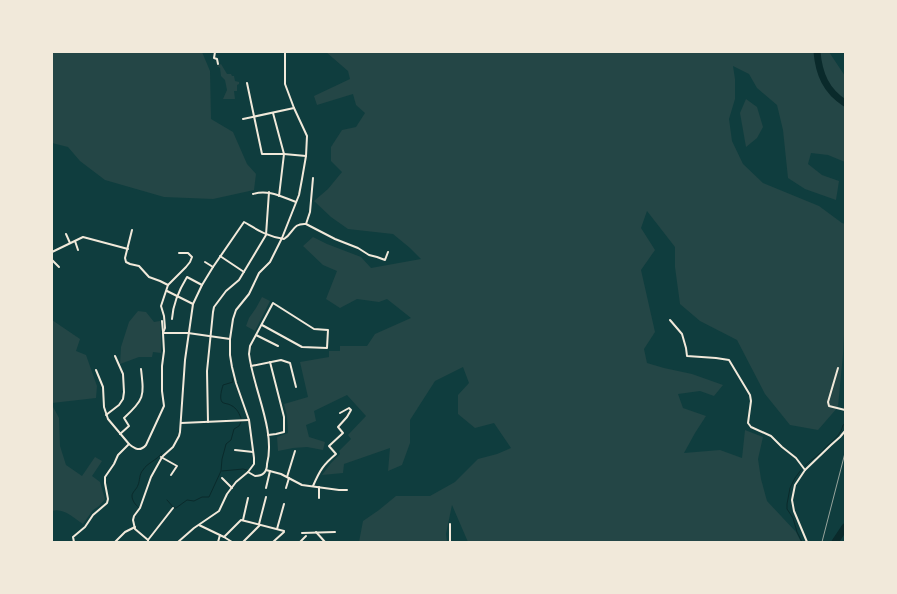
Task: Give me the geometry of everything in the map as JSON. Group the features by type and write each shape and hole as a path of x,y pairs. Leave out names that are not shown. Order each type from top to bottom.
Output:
{"street":[{"path":"215,52 214,58 217,59 218,64"},
{"path":"178,542 219,511 227,494 236,482 248,472 254,464 254,452 249,420 232,367 230,339 236,310 249,294 259,273 270,262 282,238 299,195 306,156 307,136 285,84 285,52"},
{"path":"247,83 262,154 306,156"},
{"path":"243,119 294,108"},
{"path":"274,112 284,154 279,196"},
{"path":"306,224 310,212 313,178"},
{"path":"253,194 269,192 296,202"},
{"path":"208,422 207,371 214,307 226,291 238,282 266,235 269,192"},
{"path":"173,508 148,541 134,527 134,516 140,508 151,478 161,458 173,448 181,431 180,423 185,360 193,304 213,267 244,222 266,235 277,238 286,238 296,226 306,224 335,240 362,250 369,255 385,260 388,252"},
{"path":"132,230 125,258 126,262 139,266 149,277 160,280 168,285"},
{"path":"66,234 70,243"},
{"path":"52,248 53,252 83,237 128,249"},
{"path":"74,241 78,250"},
{"path":"163,333 165,328 161,306 168,285 192,259 192,257 188,254 179,253"},
{"path":"220,256 244,272"},
{"path":"52,260 59,268"},
{"path":"205,262 213,267"},
{"path":"172,319 172,310 177,296 187,277 202,285"},
{"path":"167,291 193,304"},
{"path":"248,472 252,475 258,476 264,473 268,460 268,435 251,366 249,349 273,303 314,329 328,330 327,348 302,347 262,325"},
{"path":"670,320 682,334 687,356 729,360 750,395 751,401 748,423 751,427 771,436 796,458 805,470"},
{"path":"96,370 103,387 104,406 110,422 135,449 138,450 144,448 164,406 162,391 162,366 164,351 162,321"},
{"path":"163,333 177,332 230,339"},
{"path":"256,335 278,346"},
{"path":"106,414 120,403 124,392 124,374 114,356"},
{"path":"251,366 281,360 290,363 296,387"},
{"path":"268,435 284,432 284,417 270,362"},
{"path":"838,368 828,402 829,406 845,410"},
{"path":"120,434 129,426 124,418 137,406 143,394 141,369"},
{"path":"313,486 322,468 328,460 336,454 329,446 343,433 338,427 351,410 349,408 340,413"},
{"path":"180,423 249,420"},
{"path":"807,542 794,511 792,500 795,485 805,470 845,431"},
{"path":"74,542 73,537 85,527 93,515 107,503 108,499 104,483 105,477 118,455 129,444"},
{"path":"235,450 254,452"},
{"path":"286,488 295,451"},
{"path":"161,458 177,466 171,475"},
{"path":"266,470 282,474 302,485 347,490"},
{"path":"266,488 270,472"},
{"path":"222,478 232,488"},
{"path":"319,487 319,498"},
{"path":"243,542 259,524 266,497"},
{"path":"224,537 243,520 248,498"},
{"path":"277,529 284,504"},
{"path":"243,520 284,531 273,542"},
{"path":"450,524 450,542"},
{"path":"199,525 232,542"},
{"path":"115,542 125,532 134,527"},
{"path":"316,532 325,542"},
{"path":"302,533 335,532"},
{"path":"218,542 220,535"},
{"path":"300,542 306,536"}],"shaded area":[{"path":"52,52 202,52 210,71 211,119 233,132 247,164 256,174 254,190 213,199 164,197 105,180 80,161 68,147 52,143"},
{"path":"326,52 829,52 845,76 845,162 828,155 811,153 808,164 822,175 839,181 836,200 805,189 788,178 783,130 777,105 757,88 749,74 733,66 735,79 735,99 729,119 732,141 743,164 763,183 819,206 845,224 845,316 838,407 818,430 790,425 765,394 737,340 700,321 680,304 675,267 675,247 647,211 641,228 655,250 641,270 655,332 644,349 647,363 692,374 723,385 714,396 700,391 678,394 683,408 706,416 684,453 720,450 742,458 745,430 763,437 758,459 761,479 767,501 796,532 801,542 468,542 452,505 446,534 447,542 359,542 363,521 396,496 430,496 455,482 478,459 497,454 511,448 494,423 475,428 458,414 458,395 469,383 463,367 435,381 410,420 410,443 402,465 388,471 390,448 344,464 343,473 322,475 340,454 339,451 351,439 348,435 366,416 347,395 314,411 316,421 306,425 309,437 325,442 323,450 307,447 278,451 277,437 288,433 287,416 284,404 308,397 300,362 329,357 329,351 340,351 340,346 367,346 375,334 411,318 387,299 379,302 357,299 340,308 326,299 337,271 323,265 303,246 313,237 361,257 371,268 421,259 393,234 348,229 331,217 314,201 328,189 342,172 331,161 331,147 342,130 356,127 365,113 356,105 353,94 317,105 314,96 350,79 348,71"},
{"path":"221,64 227,74 234,76 235,81 239,82 237,85 237,91 234,91 235,99 223,99 227,90 225,80 221,76 220,68 217,66"},
{"path":"746,99 757,107 763,127 757,138 746,147 740,113"},
{"path":"262,297 270,301 255,331 246,326 249,318"},
{"path":"138,311 146,312 154,322 160,321 161,353 153,352 152,357 139,357 120,364 121,347 129,322"},
{"path":"52,320 80,339 76,351 86,355 97,386 96,398 52,403"},
{"path":"52,405 59,418 60,446 66,465 82,476 95,457 102,461 92,476 100,482 105,499 93,510 83,524 60,510 52,511"}],"waterway":[{"path":"817,52 822,75 828,87 845,103"},
{"path":"232,378 233,382 223,385 221,400 235,408 241,418"},
{"path":"167,500 174,508 176,508 187,500 194,501 202,497 209,497 221,471 222,459 226,444 231,440 234,429 239,426 241,422"},
{"path":"805,466 839,434 843,425 845,424"},
{"path":"138,507 133,501 132,496 139,483 141,473 162,453"},
{"path":"222,471 247,470"},
{"path":"801,470 790,488 787,509 793,518 802,542"},
{"path":"835,542 845,527"}],"railway":[{"path":"822,542 845,453"}]}
